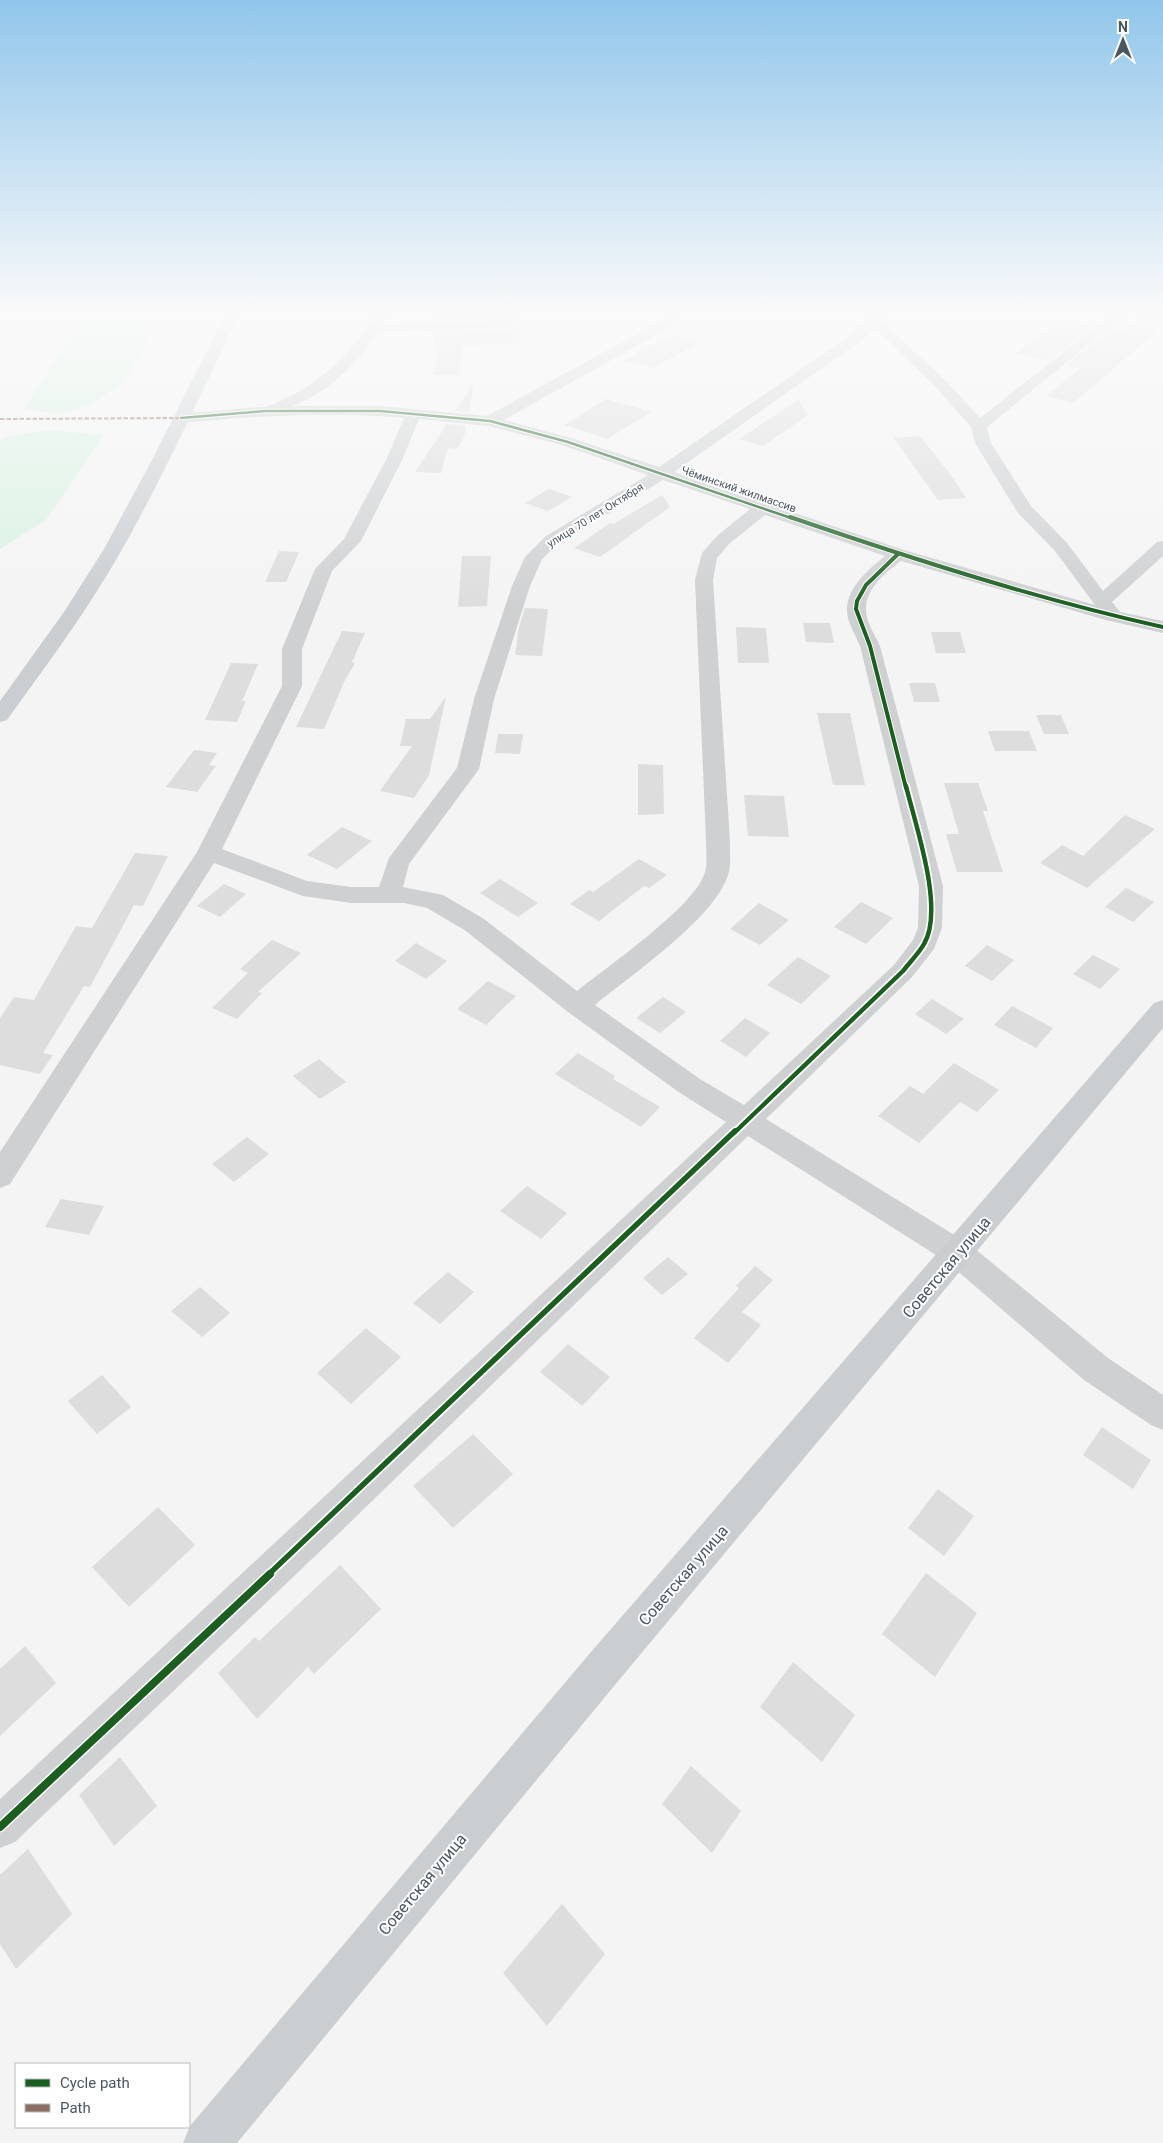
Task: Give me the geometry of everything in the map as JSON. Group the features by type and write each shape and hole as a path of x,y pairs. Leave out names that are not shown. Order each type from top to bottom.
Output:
{"main road":[{"path":"0,716 70,618 112,550 185,409"},
{"name":"Советская улица","path":"207,2143 604,1666 958,1253 1163,1010"}],"street":[{"name":"Чёминский жилмассив","path":"264,411 271,409"},
{"path":"490,421 512,409"},
{"name":"улица 70 лет Октября","path":"389,896 397,863 468,769 484,700 521,586 534,557 552,540 662,473 754,409"},
{"path":"964,409 979,426 983,443 1024,509 1061,547 1108,608 1163,546"},
{"path":"979,426 1000,409"},
{"name":"Чёминский жилмассив","path":"181,418 264,411 414,413 490,421 568,442 898,554 1108,608 1163,627"},
{"path":"0,1176 62,1084 209,852 292,686 292,649 324,569 352,541 395,458 414,413"},
{"path":"576,1005 680,921 704,896 716,876 718,841 704,580 708,557 723,540 761,508"},
{"path":"0,1827 322,1525 745,1122 903,970 924,943 930,928 931,886 870,646 856,610 864,589 877,570 898,554"},
{"path":"209,852 303,888 351,895 404,895 434,901 476,925 576,1005 690,1086 958,1253 1096,1369 1163,1414"}],"green space":[{"path":"24,409 76,409 58,414"},
{"path":"48,430 104,435 46,520 0,549 0,441 7,437"}],"building":[{"path":"456,409 470,409 469,412 455,411"},
{"path":"590,409 641,409 651,412 607,439 565,425"},
{"path":"784,409 804,409 808,415 763,446 739,439"},
{"path":"447,424 466,426 464,437 457,449 448,448 441,473 415,472"},
{"path":"920,436 966,498 938,500 894,438"},
{"path":"549,489 572,497 548,511 525,503"},
{"path":"662,495 670,507 600,557 574,548 610,523 613,524"},
{"path":"279,551 299,552 286,582 265,582"},
{"path":"462,556 491,556 487,606 458,607"},
{"path":"525,608 548,609 542,656 515,655 519,627"},
{"path":"803,623 830,623 834,643 806,642"},
{"path":"736,627 766,628 769,663 738,663"},
{"path":"342,631 365,633 352,662 355,663 344,682 324,729 296,727"},
{"path":"931,632 960,632 966,653 936,653"},
{"path":"231,663 258,664 242,701 246,701 237,722 205,720"},
{"path":"909,683 935,683 940,702 914,702"},
{"path":"446,697 429,775 414,798 380,791 412,746 400,746 406,719 430,719"},
{"path":"817,713 850,713 865,785 833,785"},
{"path":"1036,715 1061,715 1069,734 1044,734"},
{"path":"988,731 1029,731 1037,751 995,751"},
{"path":"498,734 523,734 520,754 495,753"},
{"path":"194,750 217,753 209,765 216,766 197,792 166,787"},
{"path":"638,764 663,765 664,814 638,815"},
{"path":"944,783 978,783 988,811 983,811 1003,872 957,872 946,834 959,834"},
{"path":"744,795 784,796 789,837 748,836"},
{"path":"1125,815 1155,829 1087,888 1040,863 1062,845 1083,856"},
{"path":"342,827 372,841 337,869 307,855"},
{"path":"135,853 168,856 143,906 134,905 90,987 84,986 43,1053 53,1055 40,1074 0,1065 0,1018 14,997 34,1000 76,926 92,928"},
{"path":"639,859 667,875 649,888 644,886 599,921 570,904 589,890 593,892"},
{"path":"500,879 538,903 518,917 480,893"},
{"path":"224,884 246,894 220,917 197,906"},
{"path":"1126,888 1154,902 1133,922 1105,907"},
{"path":"861,902 893,918 866,944 834,927"},
{"path":"759,903 789,920 760,945 730,929"},
{"path":"272,940 301,953 258,992 262,993 237,1019 212,1008 248,973 240,969"},
{"path":"416,943 447,961 426,979 395,961"},
{"path":"987,945 1014,960 992,981 965,966"},
{"path":"1093,955 1120,969 1100,989 1073,974"},
{"path":"798,957 831,976 801,1004 767,985"},
{"path":"488,981 516,996 486,1025 457,1009"},
{"path":"663,997 686,1012 660,1033 636,1018"},
{"path":"932,999 964,1019 946,1034 915,1014"},
{"path":"1012,1006 1053,1028 1036,1048 994,1025"},
{"path":"745,1018 770,1033 746,1057 720,1041"},
{"path":"578,1053 615,1076 613,1079 660,1107 641,1127 555,1074"},
{"path":"319,1059 346,1082 320,1099 293,1076"},
{"path":"954,1063 999,1090 977,1112 960,1102 919,1143 878,1116 910,1086 923,1094"},
{"path":"247,1137 269,1154 234,1182 212,1164"},
{"path":"527,1186 567,1213 541,1239 500,1211"},
{"path":"61,1199 104,1206 89,1235 45,1227"},
{"path":"668,1257 688,1274 662,1295 643,1278"},
{"path":"755,1266 773,1280 742,1312 761,1325 728,1363 694,1338 739,1288 736,1286"},
{"path":"448,1272 474,1292 440,1324 413,1303"},
{"path":"200,1287 230,1313 202,1337 171,1311"},
{"path":"366,1328 401,1357 351,1404 317,1373"},
{"path":"568,1344 610,1377 582,1406 540,1372"},
{"path":"102,1375 131,1407 97,1434 68,1401"},
{"path":"1102,1427 1151,1460 1133,1489 1083,1455"},
{"path":"473,1434 513,1474 453,1528 413,1486"},
{"path":"938,1489 974,1516 944,1556 908,1528"},
{"path":"158,1507 195,1545 129,1607 92,1567"},
{"path":"340,1565 381,1609 314,1674 308,1667 257,1719 218,1673 255,1637 259,1641"},
{"path":"926,1573 977,1613 935,1677 882,1634"},
{"path":"25,1646 56,1683 0,1736 0,1669"},
{"path":"793,1662 855,1715 822,1762 760,1707"},
{"path":"120,1757 157,1806 114,1846 79,1795"},
{"path":"691,1766 741,1811 712,1853 662,1804"},
{"path":"28,1849 72,1914 16,1969 0,1944 0,1875"},
{"path":"562,1904 605,1954 547,2026 503,1973"}],"marked path":[{"path":"0,419 181,418"}],"cycle path":[{"path":"181,418 265,411 380,411 490,421 568,442 898,554 1113,616 1163,627"},
{"path":"0,1827 322,1525 903,971 925,943 930,928 931,886 870,646 856,613 857,601 866,585 878,571 898,554"}]}
